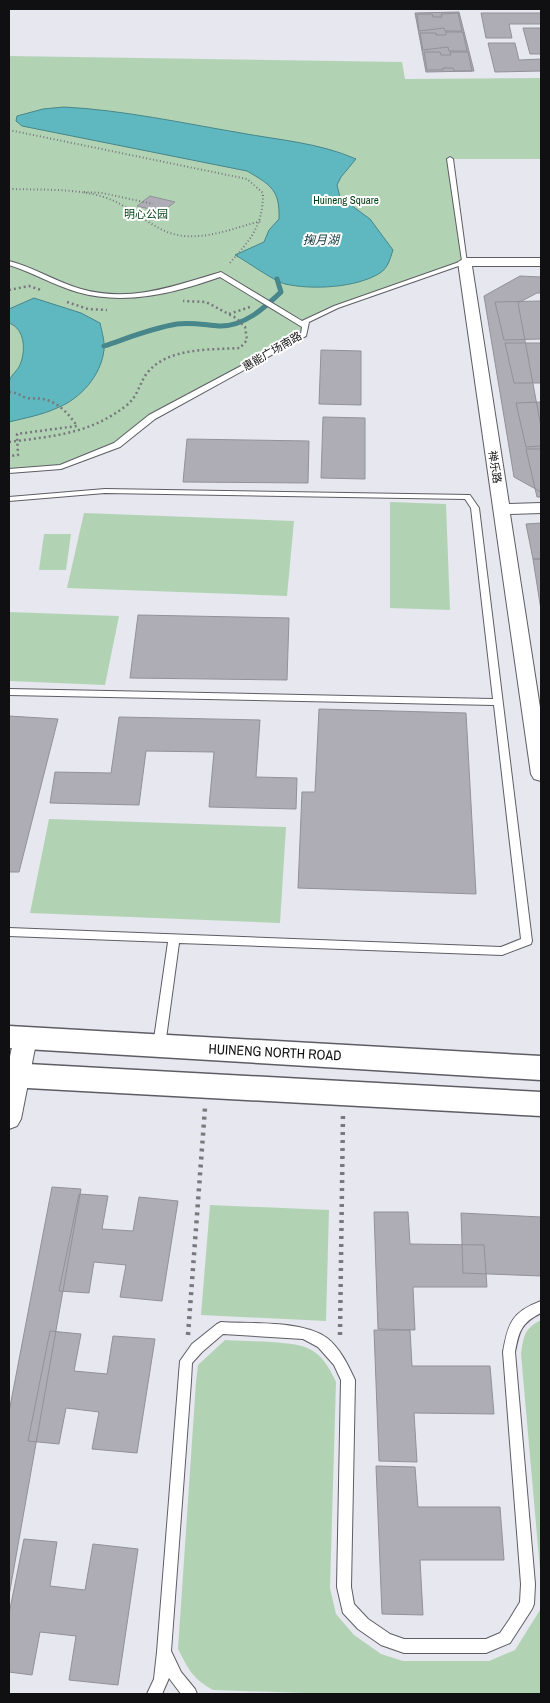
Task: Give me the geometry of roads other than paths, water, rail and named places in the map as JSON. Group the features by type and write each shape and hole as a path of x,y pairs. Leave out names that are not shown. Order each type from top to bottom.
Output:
{"street":[{"name":"惠能广场南路","path":"464,262 541,262"},
{"name":"禅乐路","path":"464,262 541,774"},
{"path":"501,509 541,508"},
{"path":"9,1119 17,1038"},
{"name":"HUINENG NORTH ROAD","path":"17,1038 541,1068"},
{"path":"14,1075 541,1104"}],"lane":[{"name":"禅乐路","path":"450,159 464,262"},
{"name":"惠能广场南路","path":"9,471 61,467 117,445 152,417 304,335 306,321 336,308 464,262"},
{"path":"9,263 80,290 113,298 138,296 198,283 221,274 306,326"},
{"path":"9,499 105,491 467,497 475,508 527,941 502,951 9,932"},
{"path":"9,692 498,702"},
{"path":"159,1046 174,938"},
{"path":"154,1694 161,1681 164,1652 186,1361 197,1348 221,1328 304,1333 323,1343 339,1360 348,1380 344,1587 348,1608 362,1624 386,1640 404,1646 486,1646 506,1638 527,1604 528,1584 509,1352 513,1329 520,1317 541,1307"},
{"path":"164,1652 176,1678 190,1694"}],"water":[{"name":"掬月湖","path":"64,107 130,114 299,143 328,149 356,159 337,185 340,197 370,219 393,250 388,263 380,273 347,285 308,287 280,282 235,255 264,242 269,230 279,219 276,195 262,180 247,171 22,126 16,121 17,116 43,109"},
{"path":"34,298 81,313 100,323 104,340 102,360 94,377 74,399 45,413 9,422 9,381 19,367 23,355 23,342 19,330 9,323 9,309"}],"waterway":[{"path":"104,346 177,324 193,323 219,326 245,320 261,310 281,292 277,279"}],"park label":[{"name":"Huineng Square","path":"346,200"},
{"name":"明心公园","path":"146,214"}]}
